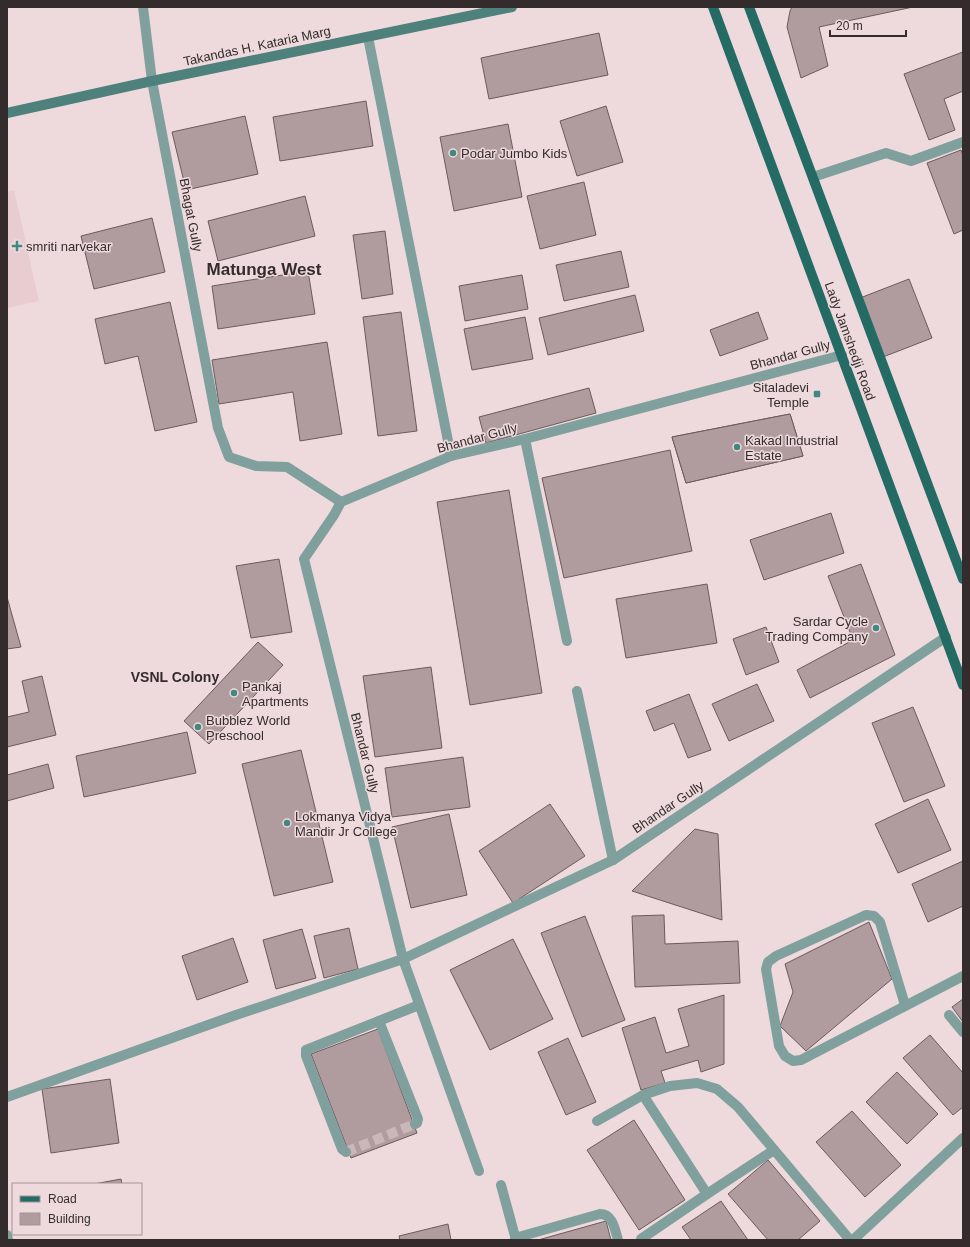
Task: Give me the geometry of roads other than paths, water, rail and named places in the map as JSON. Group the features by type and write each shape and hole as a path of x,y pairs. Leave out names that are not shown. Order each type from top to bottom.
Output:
{"main road":[{"name":"Takandas H. Kataria Marg","path":"7,113 152,81 512,7"},
{"name":"Lady Jamshedji Road","path":"713,7 963,685"},
{"name":"Lady Jamshedji Road","path":"749,7 963,579"}],"street":[{"name":"Bhagat Gully","path":"143,7 152,81 218,428 229,457 256,466 287,467 341,502"},
{"path":"368,37 451,456"},
{"path":"813,177 886,153 911,161 963,142"},
{"name":"Bhandar Gully","path":"842,355 525,439 451,456 341,502 334,515 304,559 403,959 613,860 946,637"},
{"path":"525,439 567,641"},
{"path":"577,690 613,860"},
{"path":"905,1005 880,922 874,916 866,915 776,956 768,962 766,969 779,1046 784,1056 793,1061 800,1060 963,976"},
{"path":"7,1097 233,1016 403,959 479,1171"},
{"path":"346,1152 343,1151 339,1142 306,1056 306,1050 419,1005"},
{"path":"949,1015 963,1032"},
{"path":"379,1021 418,1119 417,1123 415,1124"},
{"path":"597,1121 643,1095 670,1086 697,1083 717,1089 738,1107 850,1240"},
{"path":"643,1095 707,1194"},
{"path":"853,1240 963,1138"},
{"path":"641,1239 774,1150"},
{"path":"501,1185 516,1239 600,1214 605,1214 610,1218 618,1240"},
{"path":"7,1235 8,1240"}],"tunnel":[{"path":"346,1152 415,1124"}],"place":[{"name":"Podar Jumbo Kids","path":"453,153"},
{"name":"smriti narvekar","path":"17,246"},
{"name":"Sitaladevi Temple","path":"817,394"},
{"name":"Kakad Industrial Estate","path":"737,447"},
{"name":"Sardar Cycle Trading Company","path":"876,628"},
{"name":"Pankaj Apartments","path":"234,693"},
{"name":"Bubblez World Preschool","path":"198,727"},
{"name":"Lokmanya Vidya Mandir Jr College","path":"287,823"}],"district":[{"name":"Matunga West","path":"264,269"},
{"name":"VSNL Colony","path":"175,677"}]}
